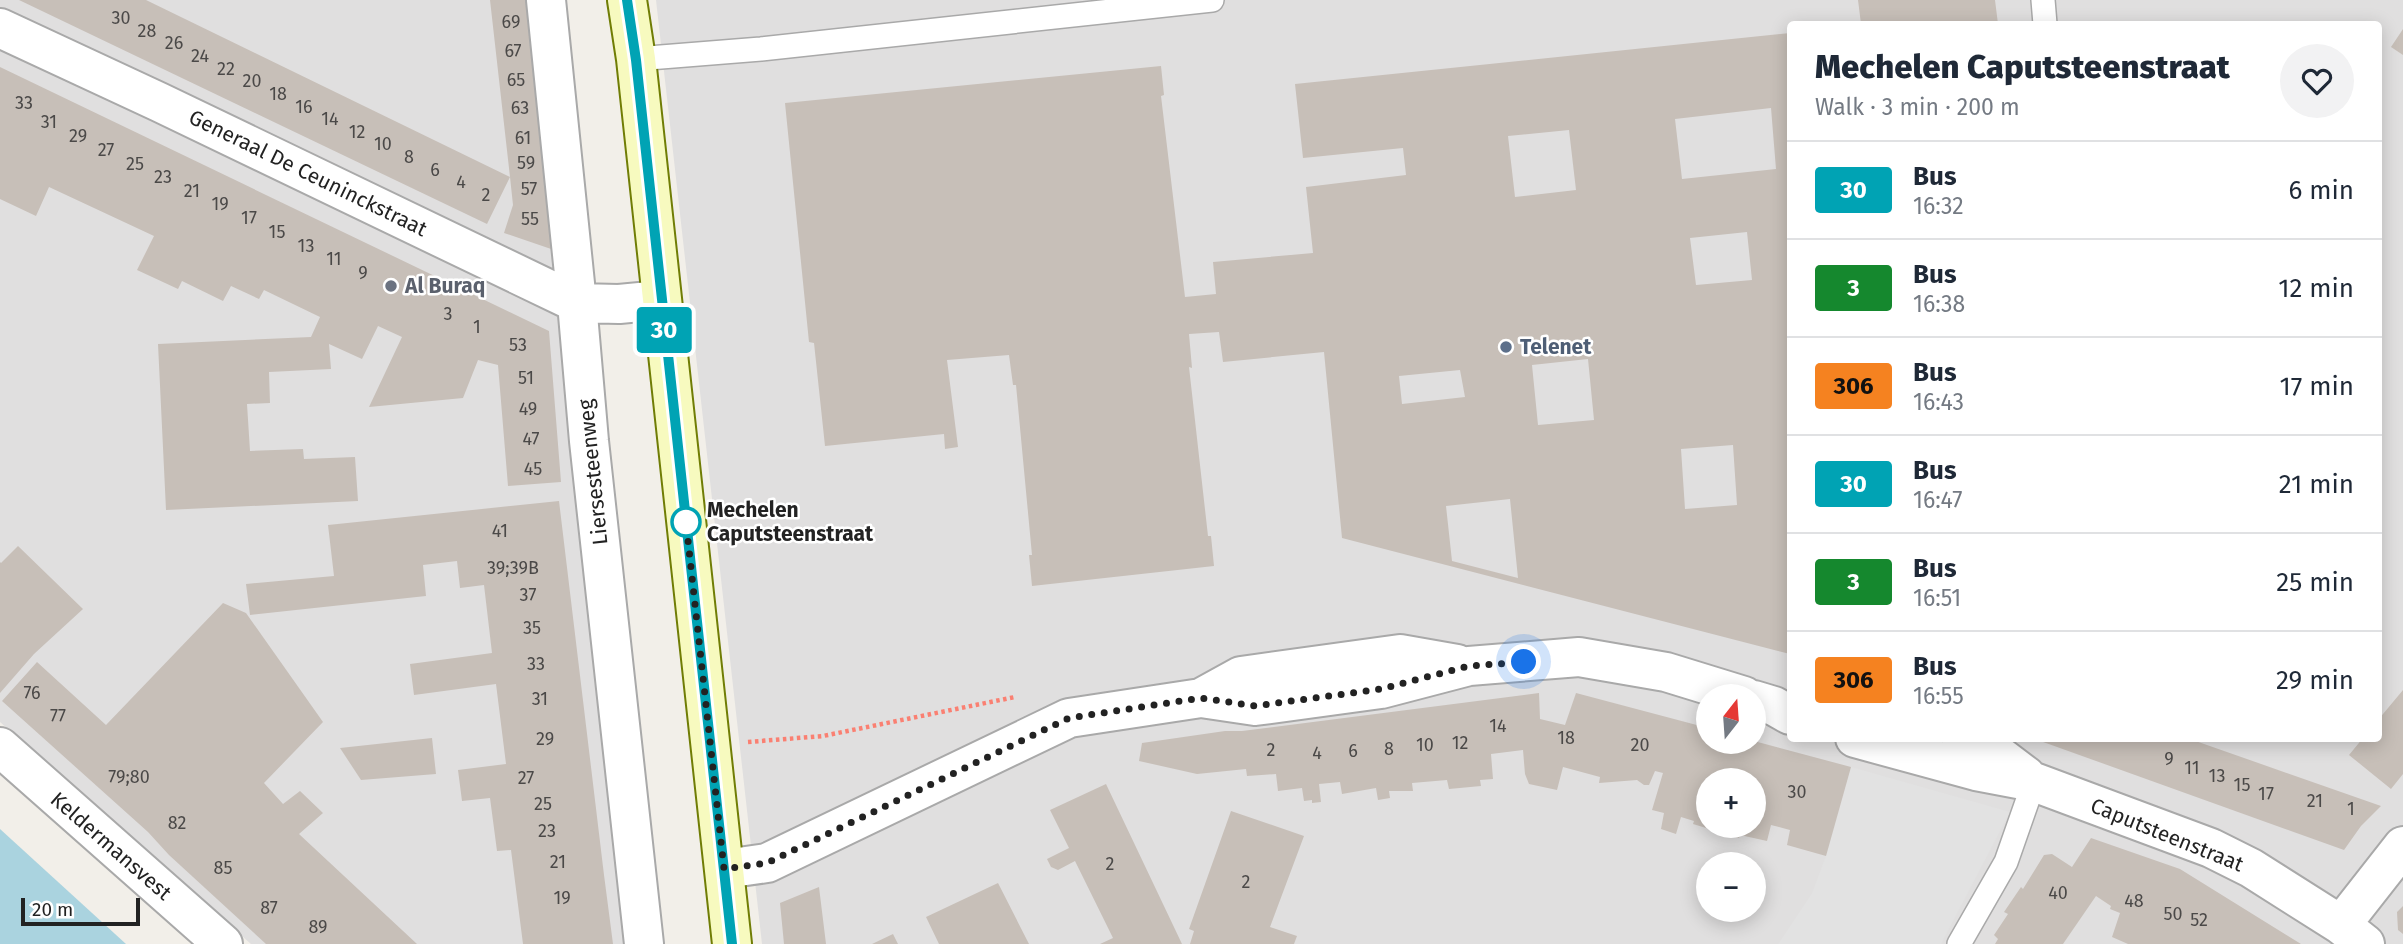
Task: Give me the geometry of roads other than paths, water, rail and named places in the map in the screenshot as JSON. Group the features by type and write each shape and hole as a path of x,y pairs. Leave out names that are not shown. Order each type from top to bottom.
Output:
{"main road":[{"path":"627,0 636,60 732,944"}],"street":[{"name":"Liersesteenweg","path":"546,0 589,441 644,944"},
{"name":"Generaal De Ceuninckstraat","path":"0,28 577,303 619,304 661,300"},
{"path":"724,869 767,863 1069,718 1201,698 1255,706 1381,689 1469,666 1579,657 1665,671 1770,704"},
{"name":"Caputsteenstraat","path":"1883,742 1976,771 2034,782 2211,848 2256,871 2353,934"},
{"name":"Caputsteenstraat","path":"1975,742 1985,745 2034,782"},
{"name":"Keldermansvest","path":"0,747 223,944"},
{"path":"2353,934 2403,846"}],"lane":[{"path":"636,60 1212,0"},
{"path":"2043,0 2045,21"},
{"path":"1959,944 2006,862 2034,782"}],"water":[{"path":"0,829 126,944 0,944"}],"place":[{"name":"Al Buraq","path":"391,286"},
{"name":"Telenet","path":"1506,347"},
{"name":"Mechelen Caputsteenstraat","path":"686,522"}]}
